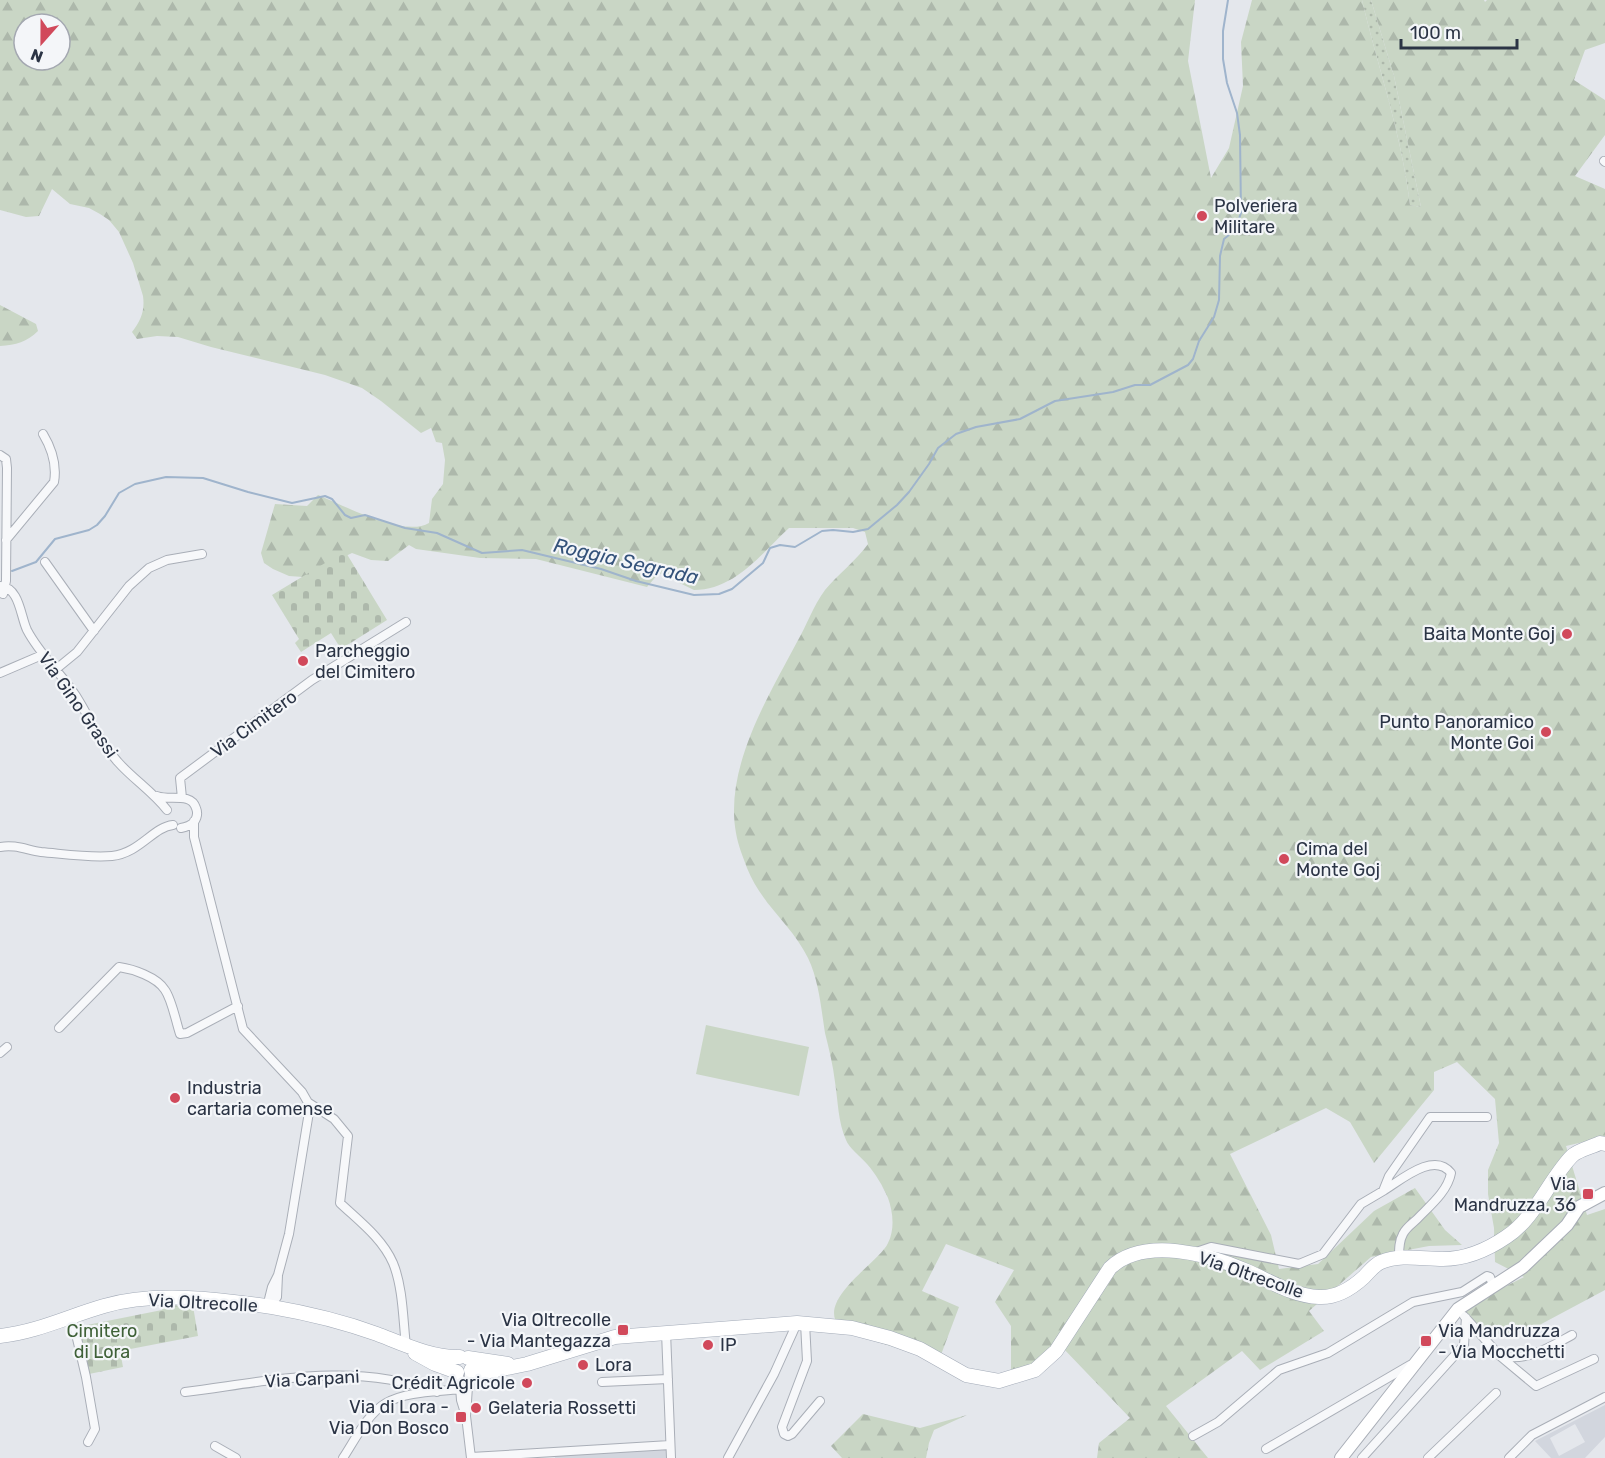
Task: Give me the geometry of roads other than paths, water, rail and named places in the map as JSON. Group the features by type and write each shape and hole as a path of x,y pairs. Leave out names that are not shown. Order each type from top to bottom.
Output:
{"main road":[{"name":"Via Oltrecolle","path":"0,1336 41,1327 127,1300 154,1298 226,1302 270,1307 344,1324 406,1346 439,1354 464,1367 516,1365 544,1360 615,1337 801,1323 852,1328 890,1338 920,1349 966,1376 999,1381 1035,1370 1056,1351 1110,1268 1118,1261 1153,1249 1192,1253 1244,1270 1293,1292 1321,1298 1343,1292 1359,1282 1377,1264 1399,1257 1446,1259 1478,1254 1509,1235 1536,1206 1573,1155 1600,1143 1605,1144"}],"street":[{"path":"5,540 54,482 53,455 43,434"},
{"path":"0,455 6,459 7,463 2,590"},
{"path":"55,670 77,652 129,586 149,568 167,560 202,554"},
{"path":"45,562 94,631"},
{"name":"Via Gino Grassi","path":"2,590 21,613 28,632 42,655 77,698 104,746 167,810"},
{"name":"Via Cimitero","path":"179,798 180,778 312,680 406,622"},
{"path":"0,673 42,655"},
{"name":"Via Gino Grassi","path":"146,789 161,797 179,798"},
{"path":"194,837 172,824 167,810 171,802 179,798 193,803 197,813 194,821 194,837 246,1032 302,1092 309,1103 311,1112 278,1275 277,1297 270,1307"},
{"path":"0,847 15,846 42,852 110,856 136,848 172,824 186,827 194,821"},
{"path":"58,1028 119,967 130,968 154,980 165,989 180,1034 187,1033 238,1006"},
{"path":"309,1103 334,1119 348,1136 340,1203 376,1237 393,1262 398,1280 406,1346"},
{"path":"1383,1191 1389,1176 1430,1117 1487,1117"},
{"path":"1192,1253 1211,1247 1299,1264 1323,1254 1361,1204 1420,1169 1438,1164 1445,1167 1451,1173 1449,1182 1419,1217 1408,1226 1402,1235 1399,1257"},
{"path":"1341,1458 1416,1362 1462,1313 1493,1286 1523,1267 1567,1225 1579,1207 1605,1193"},
{"path":"1193,1436 1218,1422 1279,1370 1328,1353 1413,1302 1462,1292 1487,1276 1490,1277 1493,1286"},
{"path":"1462,1313 1500,1356 1536,1386 1594,1359"},
{"path":"1362,1458 1464,1345 1462,1313"},
{"path":"72,1317 95,1429 88,1442"},
{"path":"801,1323 807,1361 782,1427 783,1434 788,1436 792,1434 820,1401"},
{"path":"728,1458 801,1323"},
{"path":"666,1332 671,1458"},
{"path":"1500,1356 1507,1358 1534,1355 1572,1335"},
{"path":"1266,1449 1416,1362"},
{"path":"464,1367 466,1416 471,1457 670,1445"},
{"path":"464,1367 460,1389 466,1416"},
{"name":"Via Carpani","path":"185,1392 277,1378 321,1375 385,1378 437,1392"},
{"path":"602,1382 668,1379"},
{"path":"343,1458 371,1416 386,1403 407,1395 460,1389"},
{"path":"1428,1458 1496,1393"},
{"path":"1509,1458 1532,1435 1605,1396"},
{"path":"215,1446 236,1458"}],"waterway":[{"name":"Roggia Segrada","path":"12,571 36,562 55,539 89,530 97,525 119,493 135,484 166,477 203,478 292,503 325,496 332,499 345,515 351,518 365,515 405,528 437,533 482,553 522,550 694,595 719,594 732,589 763,563 770,548 780,545 795,547 822,531 853,532 868,529 897,505 909,492 938,448 956,434 976,427 1020,419 1055,401 1113,392 1135,385 1150,385 1188,365 1193,359 1199,341 1214,317 1219,300 1220,256 1224,239 1235,230 1241,213 1240,135 1237,113 1227,83 1223,59 1223,31 1228,0"}],"place":[{"name":"Polveriera Militare","path":"1202,216"},
{"name":"Baita Monte Goj","path":"1567,634"},
{"name":"Parcheggio del Cimitero","path":"303,661"},
{"name":"Punto Panoramico Monte Goi","path":"1546,732"},
{"name":"Cima del Monte Goj","path":"1284,859"},
{"name":"Industria cartaria comense","path":"175,1098"},
{"name":"Via Mandruzza, 36","path":"1588,1194"},
{"name":"Via Oltrecolle - Via Mantegazza","path":"623,1330"},
{"name":"Via Mandruzza - Via Mocchetti","path":"1426,1341"},
{"name":"IP","path":"708,1345"},
{"name":"Lora","path":"583,1365"},
{"name":"Crédit Agricole","path":"527,1383"},
{"name":"Gelateria Rossetti","path":"476,1408"},
{"name":"Via di Lora - Via Don Bosco","path":"461,1417"}],"park label":[{"name":"Cimitero di Lora","path":"102,1341"}]}
